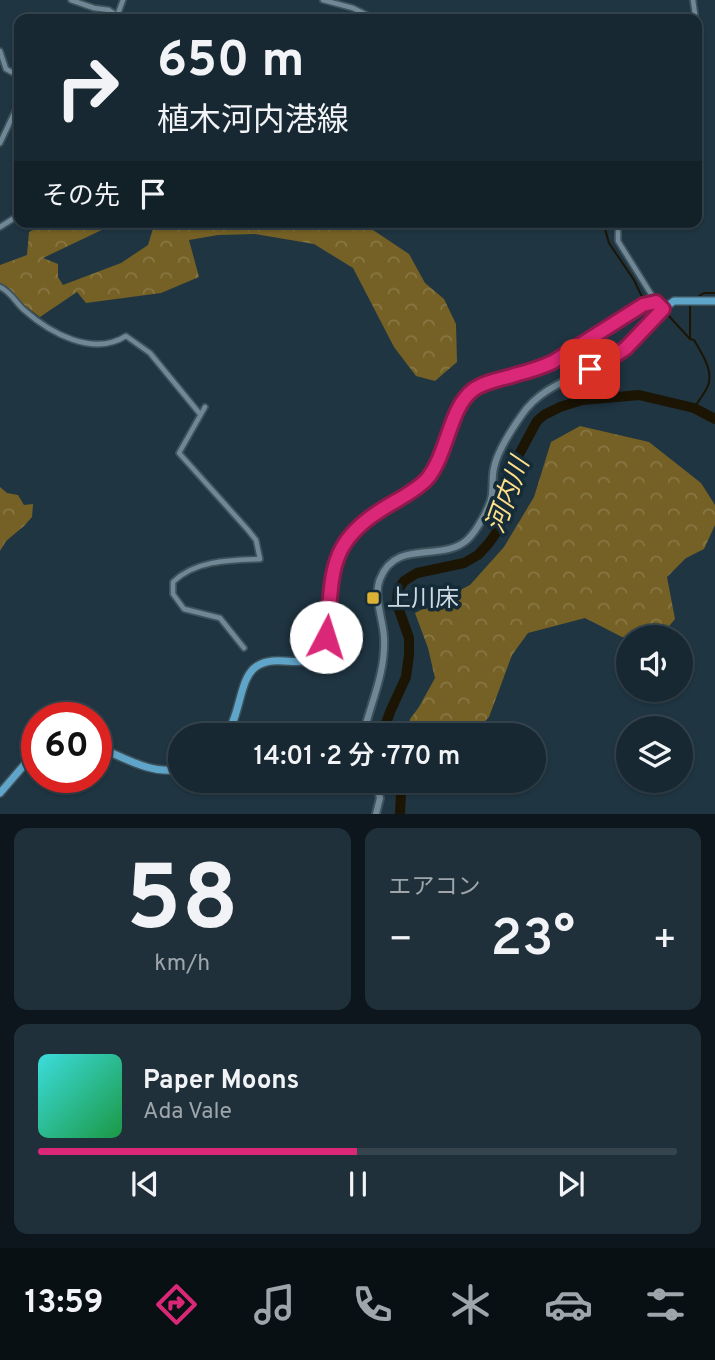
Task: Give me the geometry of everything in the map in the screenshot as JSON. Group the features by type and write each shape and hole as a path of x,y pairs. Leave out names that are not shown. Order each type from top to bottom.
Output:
{"main road":[{"path":"367,723 383,667 384,636 377,589 384,571 395,559 404,555 448,549 466,542 491,500 494,466 499,453 528,405 550,387 626,348 674,301 715,300"},
{"path":"232,723 238,712 246,678 255,667 268,662 307,661 316,657 323,648 334,568 344,542 364,522 427,478 438,464 460,405 467,395 483,385 553,362 643,305 656,302 663,309"},
{"path":"112,753 153,769 168,771"},
{"path":"0,793 21,769"},
{"path":"376,814 380,799 378,793"}],"street":[{"path":"71,0 109,10 114,14"},
{"path":"323,0 364,14"},
{"path":"693,0 695,14"},
{"path":"0,51 2,65"},
{"path":"0,143 14,114"},
{"path":"618,228 618,241 656,302"},
{"path":"0,288 6,290 44,326 69,338 100,345 126,336 150,353 200,414"},
{"path":"205,408 179,453 256,540 260,559 231,560 198,567 173,582 173,594 184,610 220,618 244,648"}],"green space":[{"path":"37,228 106,228 43,258 58,264 58,277 63,285 121,263 148,245 153,228 370,228 409,254 425,283 444,299 456,324 457,362 435,381 416,376 394,347 353,268 314,244 255,234 218,235 189,240 199,277 161,293 86,303 77,292 40,317 0,287 0,265 27,255 29,232"},
{"path":"580,426 649,442 701,483 715,505 715,525 704,549 686,558 667,577 675,619 670,625 616,625 616,634 585,618 528,633 512,655 489,717 483,723 409,723 435,678 428,648 415,613 470,585 504,547 534,497 551,442"},
{"path":"0,487 7,493 18,495 24,505 33,504 32,517 6,541 0,551"}],"waterway":[{"path":"605,228 609,243 634,280 645,303"},
{"path":"699,296 715,293"},
{"path":"690,305 690,338"},
{"path":"648,308 658,313"},
{"path":"663,314 668,315 694,340 706,363 709,382 694,408"},
{"name":"河内川","path":"386,723 406,677 409,655 409,638 397,604 398,590 404,581 417,573 464,563 478,555 489,543 504,512 509,473 537,421 560,407 582,400 639,395 694,408 715,419"},
{"name":"河内川","path":"400,814 401,793"}],"place":[{"name":"上川床","path":"373,598"}],"route":[{"path":"326,637 331,583 344,542 364,522 427,478 438,464 460,405 467,395 483,385 553,362 643,305 656,302 663,309 626,348 590,369"}]}
